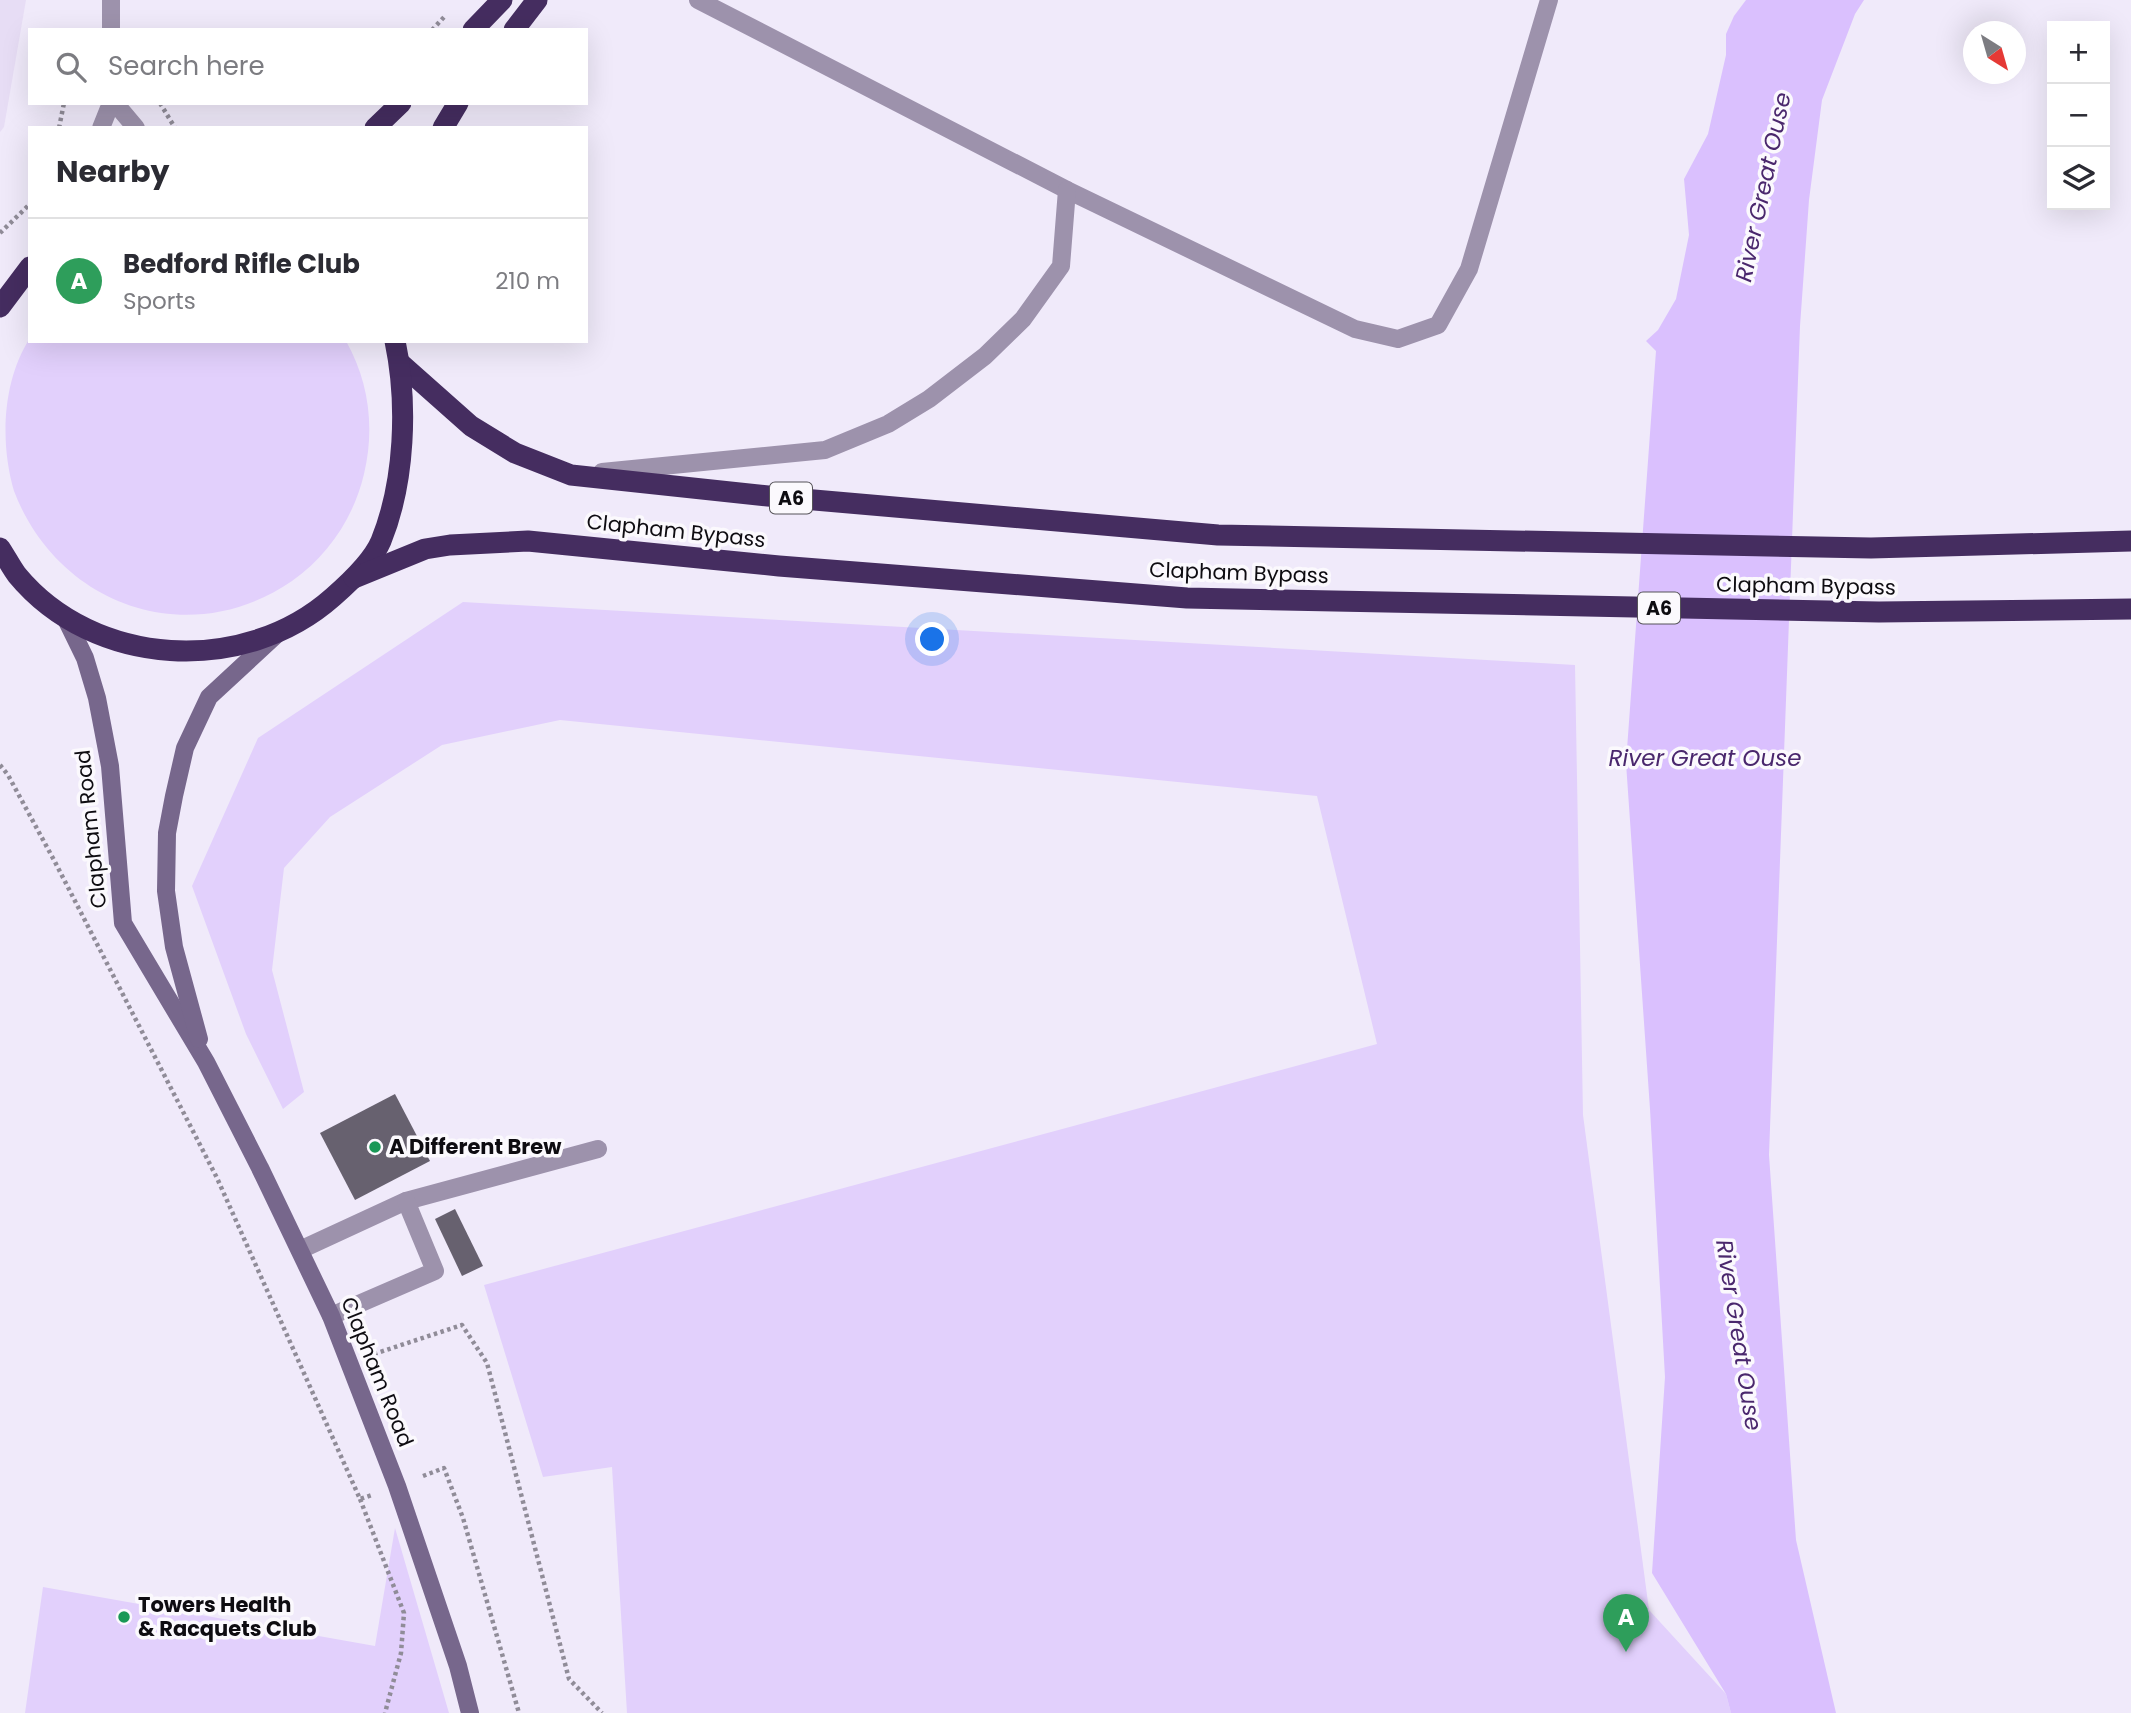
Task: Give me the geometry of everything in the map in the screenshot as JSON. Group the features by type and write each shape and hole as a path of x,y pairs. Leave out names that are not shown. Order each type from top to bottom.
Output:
{"highway":[{"path":"475,28 502,0"},
{"path":"516,28 537,0"},
{"path":"377,126 399,105"},
{"path":"444,126 457,105"},
{"path":"0,307 28,270"},
{"path":"0,548 16,574 39,597 65,617 105,637 148,649 192,652 236,647 278,633 319,610 354,578 381,543 396,492 403,452 400,363 395,343"},
{"name":"Clapham Bypass","path":"400,363 471,426 516,453 571,475 768,496 1218,536 1871,548 2131,541"},
{"name":"Clapham Bypass","path":"354,578 425,550 450,545 528,541 779,566 1187,598 1879,612 2131,609"}],"street":[{"path":"111,0 111,28"},
{"path":"698,0 1067,190 1355,329 1398,339 1438,325 1469,269 1549,0"},
{"path":"102,126 112,105"},
{"path":"115,105 134,126"},
{"path":"571,475 825,450 888,424 929,399 985,356 1023,319 1061,266 1067,190"},
{"name":"Clapham Road","path":"65,617 85,658 110,766 123,923 206,1062 331,1315 397,1486 458,1666 470,1713"},
{"name":"Clapham Road","path":"206,1062 174,947 166,891 167,833 185,748 209,697 278,633"},
{"path":"300,1250 406,1201 598,1149"},
{"path":"331,1315 435,1271 406,1201"}],"path":[{"path":"59,126 64,105"},
{"path":"161,105 175,126"},
{"path":"0,233 28,206"},
{"path":"0,765 55,862 217,1178 360,1499 404,1613 401,1653 385,1713"},
{"path":"350,1362 462,1325 487,1363 569,1679 603,1713"},
{"path":"417,1478 444,1468 463,1517 519,1713"},
{"path":"360,1499 376,1494"}],"shaded area":[{"path":"0,0 26,0 4,127 0,132"},
{"path":"28,342 347,343 365,389 369,423 364,474 354,505 338,534 317,560 292,581 252,602 211,613 170,614 131,606 94,589 62,564 34,531 14,491 7,453 6,413 14,373"},
{"path":"463,602 1575,665 1583,1115 1649,1610 1726,1694 1731,1713 627,1713 612,1467 543,1477 484,1285 1377,1044 1317,796 560,720 442,745 330,817 284,868 272,970 304,1092 283,1109 246,1034 192,886 258,738"},
{"name":"Towers Health & Racquets Club","path":"395,1528 449,1713 25,1713 43,1587 375,1646"}],"water":[{"name":"River Great Ouse","path":"1746,0 1864,0 1855,14 1822,100 1809,200 1800,326 1769,1155 1796,1540 1836,1713 1731,1713 1726,1694 1652,1573 1665,1377 1626,763 1656,351 1646,341 1658,330 1676,299 1689,235 1684,179 1708,134 1726,55 1726,34 1734,16"}],"building":[{"name":"A Different Brew","path":"395,1094 430,1161 355,1200 320,1133"},
{"path":"455,1209 483,1266 462,1276 435,1219"}],"place":[{"name":"A Different Brew","path":"375,1147"},
{"name":"Towers Health & Racquets Club","path":"124,1617"},
{"name":"Bedford Rifle Club","path":"1626,1652"}]}
